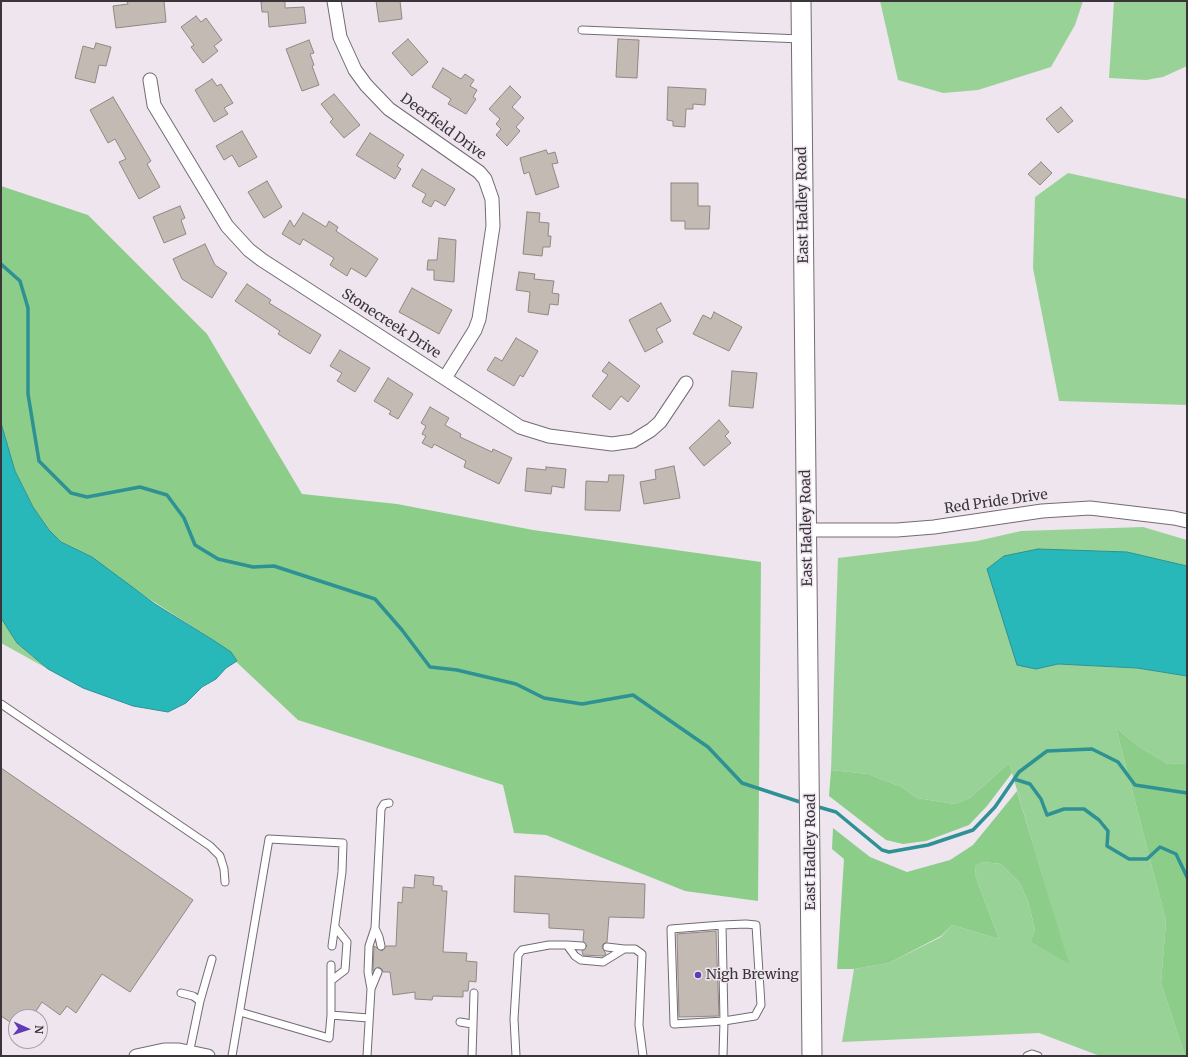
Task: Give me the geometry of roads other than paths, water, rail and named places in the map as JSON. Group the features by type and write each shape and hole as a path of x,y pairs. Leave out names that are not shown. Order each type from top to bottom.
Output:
{"street":[{"name":"Deerfield Drive","path":"334,1 340,37 355,70 366,85 390,109 479,172 485,179 492,199 493,226 480,319 475,330 445,378"},
{"name":"East Hadley Road","path":"801,1 811,844 812,1056"},
{"name":"Stonecreek Drive","path":"150,80 154,105 233,234 262,260 529,431 549,436 612,444 633,441 651,430 660,422 686,383"},
{"name":"Red Pride Drive","path":"807,530 897,530 934,527 1034,512 1090,508 1174,518 1187,521"},
{"path":"136,1056 164,1050 208,1056"}],"lane":[{"path":"582,30 802,39"},
{"path":"1,704 210,846 220,856 224,869 225,882"},
{"path":"367,1056 368,1018 371,989 368,972 369,946 375,928 381,809 384,804 389,802"},
{"path":"232,1056 268,839 343,844 342,872 332,946"},
{"path":"756,925 761,1005 754,1016 724,1021 674,1024 671,929 756,925"},
{"path":"722,926 724,1021 722,1056"},
{"path":"332,980 345,970 347,942 335,927"},
{"path":"375,928 381,946"},
{"path":"567,945 575,956 581,960 594,962 609,959 624,949"},
{"path":"516,1056 514,1019 518,955 522,950 532,947 567,945 582,946"},
{"path":"607,947 635,949 642,954 639,1025 643,1056"},
{"path":"189,1054 200,1001 212,959"},
{"path":"240,1012 329,1038 332,1015 331,965"},
{"path":"371,989 378,972"},
{"path":"181,993 194,996 200,1001"},
{"path":"472,1056 474,1032 472,1024 474,993"},
{"path":"332,1015 368,1018"},
{"path":"460,1022 472,1024"},
{"path":"1027,1056 1032,1054 1038,1056"}],"water":[{"path":"1,423 15,471 33,507 49,530 61,542 92,557 155,604 231,652 237,661 226,668 216,679 202,687 186,703 168,712 133,706 83,688 48,669 17,643 1,618"},
{"path":"1038,549 1127,552 1187,566 1187,676 1137,668 1058,664 1036,669 1017,665 987,569 1004,556"}],"waterway":[{"path":"1,264 20,281 28,308 28,394 39,461 71,493 87,497 140,487 167,495 184,518 195,545 218,559 253,567 274,566 375,599 402,630 430,667 457,670 516,684 544,698 582,704 633,695 708,747 742,783 803,803"},
{"path":"815,806 836,812 882,850 889,852 928,845 973,830 995,807 1019,772 1047,751 1092,749 1118,762 1135,785 1187,793"},
{"path":"1014,779 1030,784 1041,799 1047,815 1064,809 1084,809 1099,820 1108,831 1107,846 1129,859 1147,859 1160,847 1176,854 1187,877"}],"place":[{"name":"Nigh Brewing","path":"698,975"}]}
